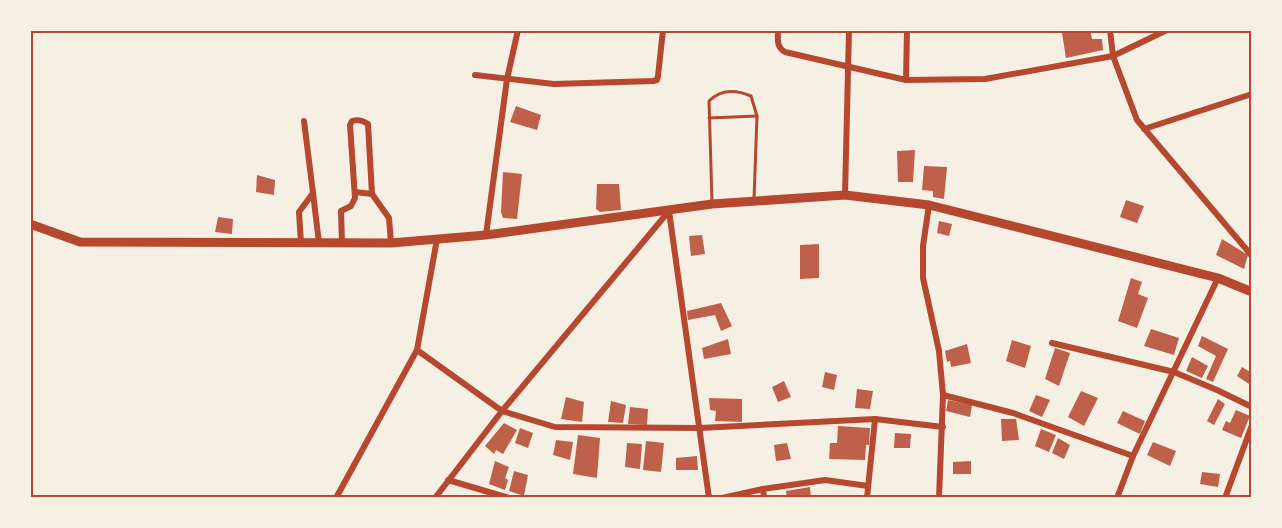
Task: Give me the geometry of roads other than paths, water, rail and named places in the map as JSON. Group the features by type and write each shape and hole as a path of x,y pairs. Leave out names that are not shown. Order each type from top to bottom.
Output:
{"main road":[{"path":"30,224 80,243 391,243 486,235 712,204 845,195 928,205 1218,278 1252,292"}],"street":[{"path":"486,235 507,79 518,30"},
{"path":"475,75 554,84 653,81 657,80 658,76 663,30"},
{"path":"778,30 779,49 784,52 906,80 985,79 1113,56 1167,30"},
{"path":"845,195 846,66 849,30"},
{"path":"906,80 907,30"},
{"path":"1110,30 1113,56 1137,120 1252,256"},
{"path":"1144,129 1252,94"},
{"path":"342,243 340,214 354,203 350,125 352,121 357,120 368,124 372,194 389,218 391,243"},
{"path":"304,121 320,243"},
{"path":"355,192 372,194"},
{"path":"301,243 299,212 313,193"},
{"path":"928,205 923,246 923,278 939,351 943,394 939,498"},
{"path":"435,498 502,411 669,211"},
{"path":"669,211 709,498"},
{"path":"336,498 417,350 436,239"},
{"path":"1117,498 1132,456 1218,278"},
{"path":"1052,343 1174,372 1252,407"},
{"path":"417,350 502,411 555,427 700,428 875,419 943,427"},
{"path":"943,394 1013,413 1132,456"},
{"path":"867,498 875,419"},
{"path":"1225,498 1252,425"},
{"path":"448,480 510,498"},
{"path":"722,498 763,489 825,480 868,486"},
{"path":"763,489 764,498"}],"lane":[{"path":"712,204 709,101 716,95 739,90 751,96 757,116 754,200"},
{"path":"709,118 757,116"}]}
